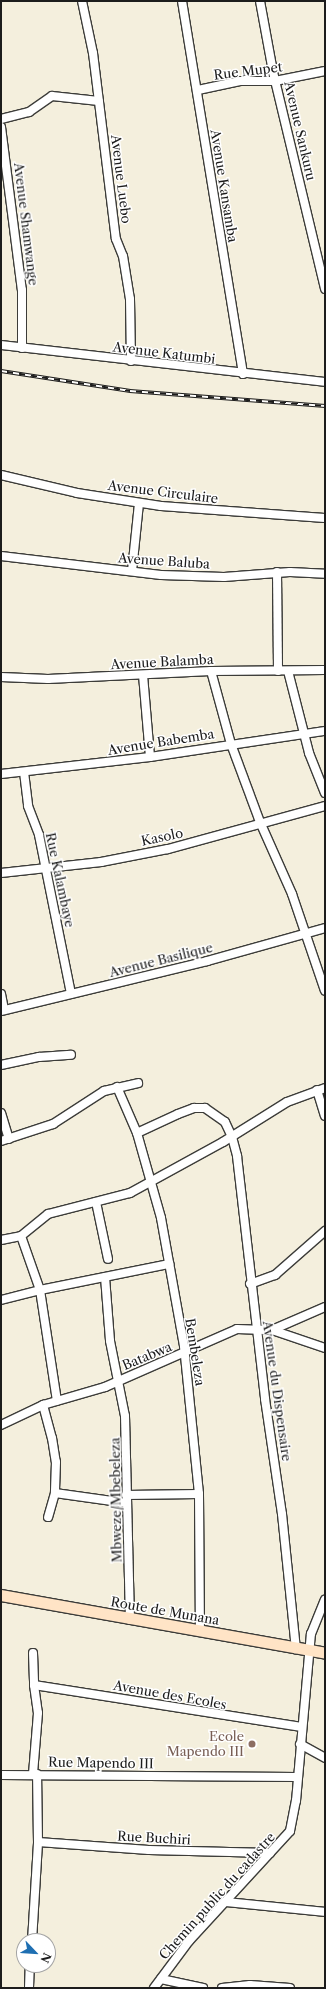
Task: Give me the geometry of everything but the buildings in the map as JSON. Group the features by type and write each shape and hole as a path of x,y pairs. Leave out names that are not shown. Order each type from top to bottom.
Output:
{"main road":[{"name":"Route de Munana","path":"1,1595 130,1620 200,1630 325,1654"}],"street":[{"name":"Avenue Luebo","path":"82,1 93,53 116,239 123,256 130,299 131,361"},
{"name":"Avenue Kansamba","path":"182,1 198,90 223,262 243,374"},
{"name":"Avenue Sankuru","path":"260,1 276,80 325,289"},
{"name":"Rue Mupet","path":"198,90 240,81 276,80 325,71"},
{"path":"1,119 29,112 52,96 99,101"},
{"name":"Avenue Shamwange","path":"1,127 22,290 22,348"},
{"name":"Avenue Katumbi","path":"1,345 243,374 325,382"},
{"name":"Avenue Circulaire","path":"1,475 30,483 139,503 189,510 325,518"},
{"path":"132,571 139,503"},
{"name":"Avenue Baluba","path":"1,556 132,571 224,577 277,572 325,574"},
{"path":"277,572 278,671"},
{"name":"Avenue Balamba","path":"1,677 48,679 211,671 325,670"},
{"path":"211,671 231,744 260,822 292,894 325,991"},
{"path":"288,671 304,735 325,793"},
{"path":"143,675 150,757"},
{"name":"Avenue Babemba","path":"1,774 150,757 325,731"},
{"name":"Rue Kalambaye","path":"24,772 28,806 39,835 44,869 71,994"},
{"name":"Kasolo","path":"1,873 101,862 168,849 260,822 325,806"},
{"name":"Avenue Basilique","path":"3,1010 207,961 325,928"},
{"path":"1,994 3,1010"},
{"path":"1,1066 39,1057 71,1054"},
{"path":"1,1113 5,1140 53,1124 74,1113 92,1097 117,1087 138,1083"},
{"name":"Bembeleza","path":"117,1087 137,1133 161,1218 184,1354 199,1494 202,1586 200,1630"},
{"path":"1,1240 21,1236 48,1214 130,1193 232,1137 287,1102 321,1089 325,1116"},
{"name":"Avenue du Dispensaire","path":"137,1133 194,1108 205,1108 225,1122 232,1137 237,1156 250,1284 280,1499 296,1649"},
{"path":"96,1202 108,1259"},
{"path":"250,1284 275,1275 325,1231"},
{"path":"21,1236 40,1290 57,1401"},
{"path":"1,1300 40,1290 169,1264"},
{"name":"Mbweze/Mbebeleza","path":"105,1277 110,1341 120,1381 125,1416 130,1620"},
{"name":"Batabwa","path":"1,1425 43,1405 120,1381 184,1354 237,1329 257,1331 272,1330 325,1307"},
{"path":"272,1330 325,1348"},
{"path":"43,1405 52,1438 55,1493 48,1517"},
{"path":"55,1493 126,1499 199,1494"},
{"name":"Chemin public du cadastre","path":"154,1988 189,1941 290,1831 302,1727 308,1651 311,1634 325,1600"},
{"path":"32,1933 38,1842 35,1774 38,1713 34,1686 33,1652"},
{"name":"Avenue des Ecoles","path":"34,1686 302,1727"},
{"path":"300,1744 325,1758"},
{"name":"Rue Mapendo III","path":"1,1775 35,1774 297,1777"},
{"name":"Rue Buchiri","path":"38,1842 149,1850 270,1853"},
{"path":"225,1902 325,1912"},
{"path":"29,1988 30,1973"},
{"path":"161,1979 203,1988"},
{"path":"222,1988 250,1985 290,1988"}],"railway":[{"path":"1,371 130,391 325,406"}],"place":[{"name":"Ecole Mapendo III","path":"252,1744"}]}
